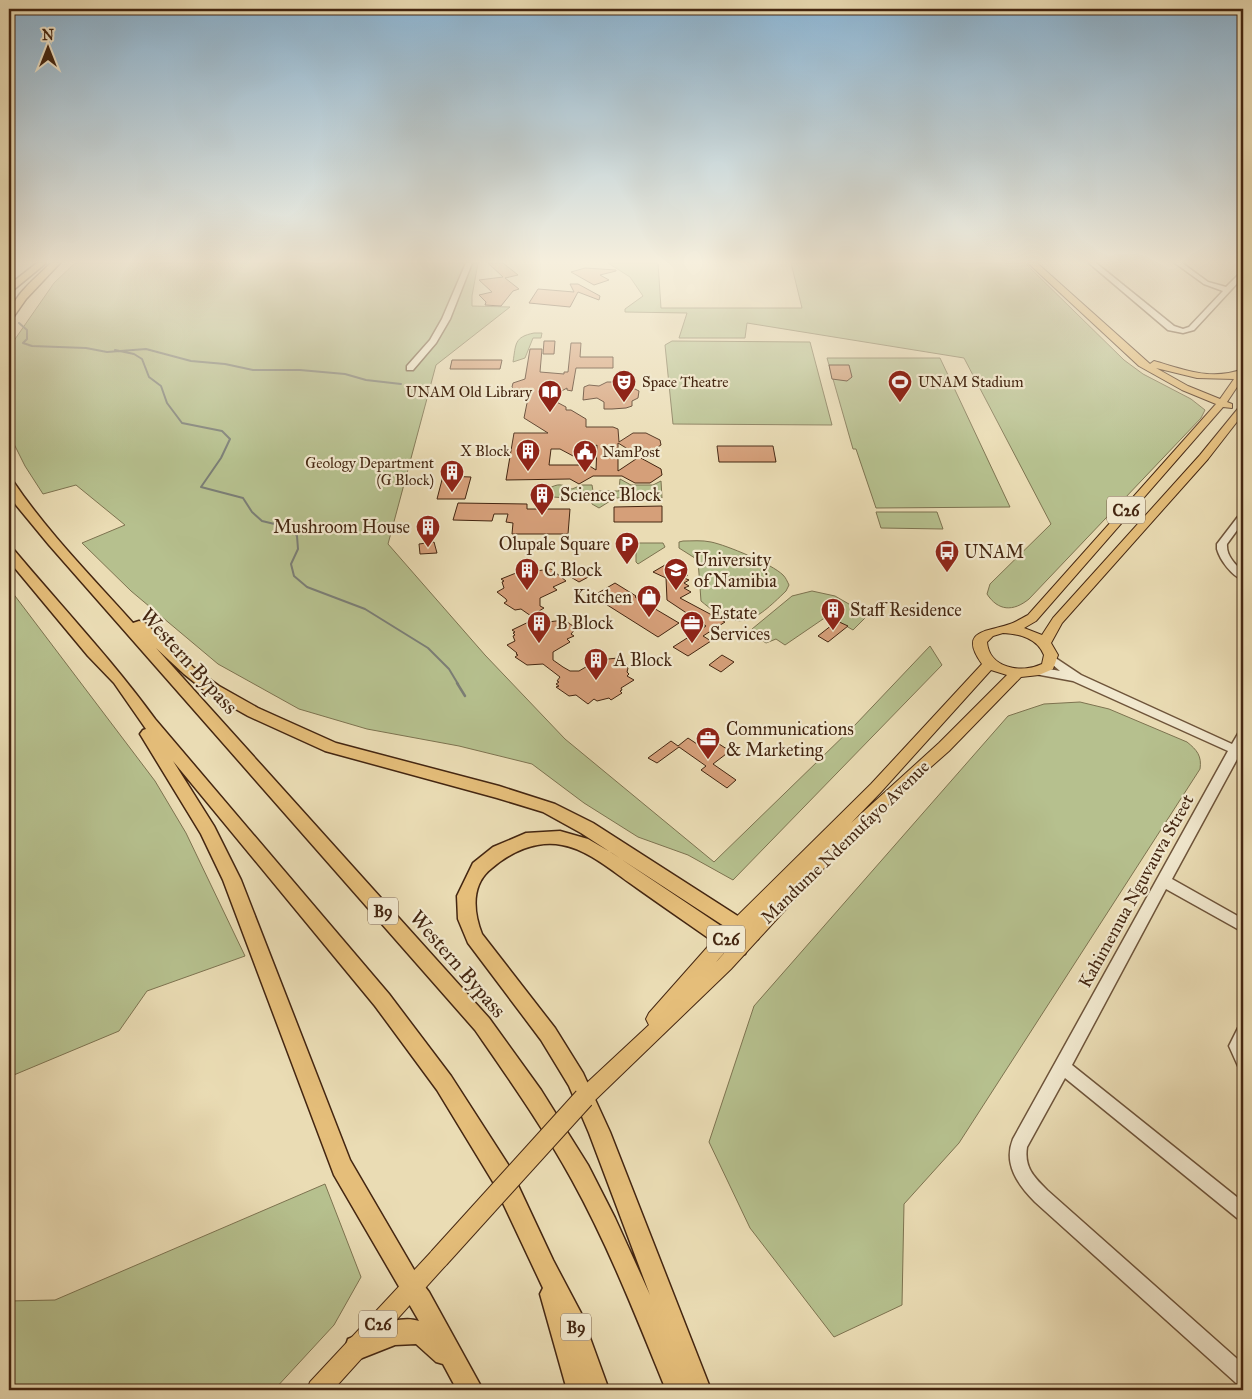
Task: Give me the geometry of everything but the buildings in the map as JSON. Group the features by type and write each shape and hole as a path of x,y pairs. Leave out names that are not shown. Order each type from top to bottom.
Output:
{"highway":[{"name":"Western Bypass","path":"9,484 22,504 54,542 482,1024 532,1094 579,1172 627,1269 678,1390"},
{"path":"54,542 80,571 180,664 205,684 239,705 331,747 499,792 549,808 587,828 745,930"},
{"name":"B9","path":"9,553 93,654 119,680 156,731 382,1000 426,1057 449,1090 501,1174 545,1268 574,1321 597,1390"},
{"path":"119,680 148,734 208,831 224,863 342,1167 412,1288 421,1300 470,1390"},
{"path":"699,1390 576,1080 548,1034 472,932 466,911 466,896 479,868 499,852 526,840 550,837 572,841 606,858 732,943"},
{"path":"545,1268 579,1390"},
{"path":"357,1348 395,1334 416,1331 425,1336 456,1364"}],"main road":[{"path":"1095,328 1110,346 1139,371 1165,387 1242,412"},
{"path":"1102,328 1130,354 1156,374 1219,406"},
{"path":"1130,354 1165,369 1184,373 1223,377 1242,374"},
{"name":"C26","path":"1011,629 1032,618 1219,406 1242,374"},
{"name":"C26","path":"996,666 983,657 980,646 983,636 992,631 1011,629 1031,634 1044,643 1058,621 1242,412"},
{"path":"996,666 1017,673 1037,672 1048,666 1051,659 1050,651 1044,643"},
{"name":"Mandume Ndemufayo Avenue","path":"584,1098 725,964 732,943 876,788 996,666"},
{"name":"Mandume Ndemufayo Avenue","path":"745,930 846,837 885,798 944,747 1017,673"},
{"name":"C26","path":"318,1390 584,1098"}],"street":[{"path":"410,368 438,334 440,328"},
{"path":"1172,328 1186,331 1193,328"},
{"path":"1243,516 1222,544 1221,549 1223,554 1243,577"},
{"path":"1051,659 1077,678 1236,750"},
{"path":"1037,672 1077,678"},
{"name":"Kahimemua Nguvauva Street","path":"1243,735 1064,1067 1019,1145 1017,1158 1021,1171 1030,1185 1041,1196 1243,1376"},
{"path":"1165,882 1243,926"},
{"path":"1243,1032 1237,1046 1243,1061"},
{"path":"1064,1067 1243,1212"}],"green space":[{"path":"23,328 483,328 436,365 388,544 485,655 565,739 714,862 855,725 930,646 942,665 733,880 688,855 638,837 584,803 532,764 459,746 367,729 299,709 218,664 131,591 82,543 125,525 76,485 43,494 25,466 9,434 9,352"},
{"path":"682,328 746,328 745,338 679,338"},
{"path":"780,328 1092,328 1124,360 1143,374 1191,399 1205,410 1201,418 1029,599 1012,608 1006,608 991,600 987,594 990,584 1051,524 964,358"},
{"path":"534,333 542,333 541,338 533,338 525,358 513,362 519,339"},
{"path":"672,341 810,342 832,425 673,424 665,345"},
{"path":"827,358 940,358 1010,507 876,508 856,449 853,449"},
{"path":"620,479 631,485 653,485 661,481 662,498 615,498 599,508 592,504 591,500 582,496 573,500 553,497 548,489 557,485 563,485 572,489 582,485 592,485 593,491 619,491"},
{"path":"876,512 937,512 943,529 881,528"},
{"path":"679,542 711,542 737,551 777,571 784,576 789,585 775,602 755,616 737,621 726,618 701,601 698,560 679,548"},
{"name":"Olupale Square","path":"628,543 663,543 665,547 638,564 636,562 636,548"},
{"path":"9,588 155,781 186,833 245,956 147,991 119,1031 9,1077"},
{"path":"812,591 835,596 868,615 853,630 836,620 826,617 785,645 776,639 766,643 753,634 752,629 792,596"},
{"path":"1080,702 1109,709 1187,742 1198,754 1200,769 959,1143 904,1204 902,1305 834,1337 750,1228 709,1142 754,1006 1008,716 1044,704"},
{"path":"325,1184 361,1277 334,1325 274,1390 9,1390 9,1301 55,1300"}],"waterway":[{"path":"25,328 27,330 27,339 23,343 32,346 86,348 107,352 120,351"},
{"path":"120,351 146,349 191,361 225,364 253,370 300,370 345,374 366,380 401,384"},
{"path":"115,350 120,351"},
{"path":"120,351 134,354 142,359 149,377 161,386 167,403 182,423 222,431 230,439 221,458 201,487 243,498 252,512 262,521 287,527 297,536 298,549 291,564 294,576 307,587 365,609 428,648 449,669 458,684"},
{"path":"457,683 465,696"}],"place":[{"name":"Space Theatre","path":"624,403"},
{"name":"UNAM Stadium","path":"900,403"},
{"name":"UNAM Old Library","path":"550,413"},
{"name":"X Block","path":"528,472"},
{"name":"NamPost","path":"585,473"},
{"name":"Geology Department (G Block)","path":"452,493"},
{"name":"Science Block","path":"542,516"},
{"name":"Mushroom House","path":"428,548"},
{"name":"Olupale Square","path":"627,565"},
{"name":"UNAM","path":"947,573"},
{"name":"C Block","path":"527,591"},
{"name":"University of Namibia","path":"676,591"},
{"name":"Kitchen","path":"649,618"},
{"name":"Staff Residence","path":"833,631"},
{"name":"B Block","path":"539,644"},
{"name":"Estate Services","path":"692,644"},
{"name":"A Block","path":"596,681"},
{"name":"Communications & Marketing","path":"708,760"}]}
